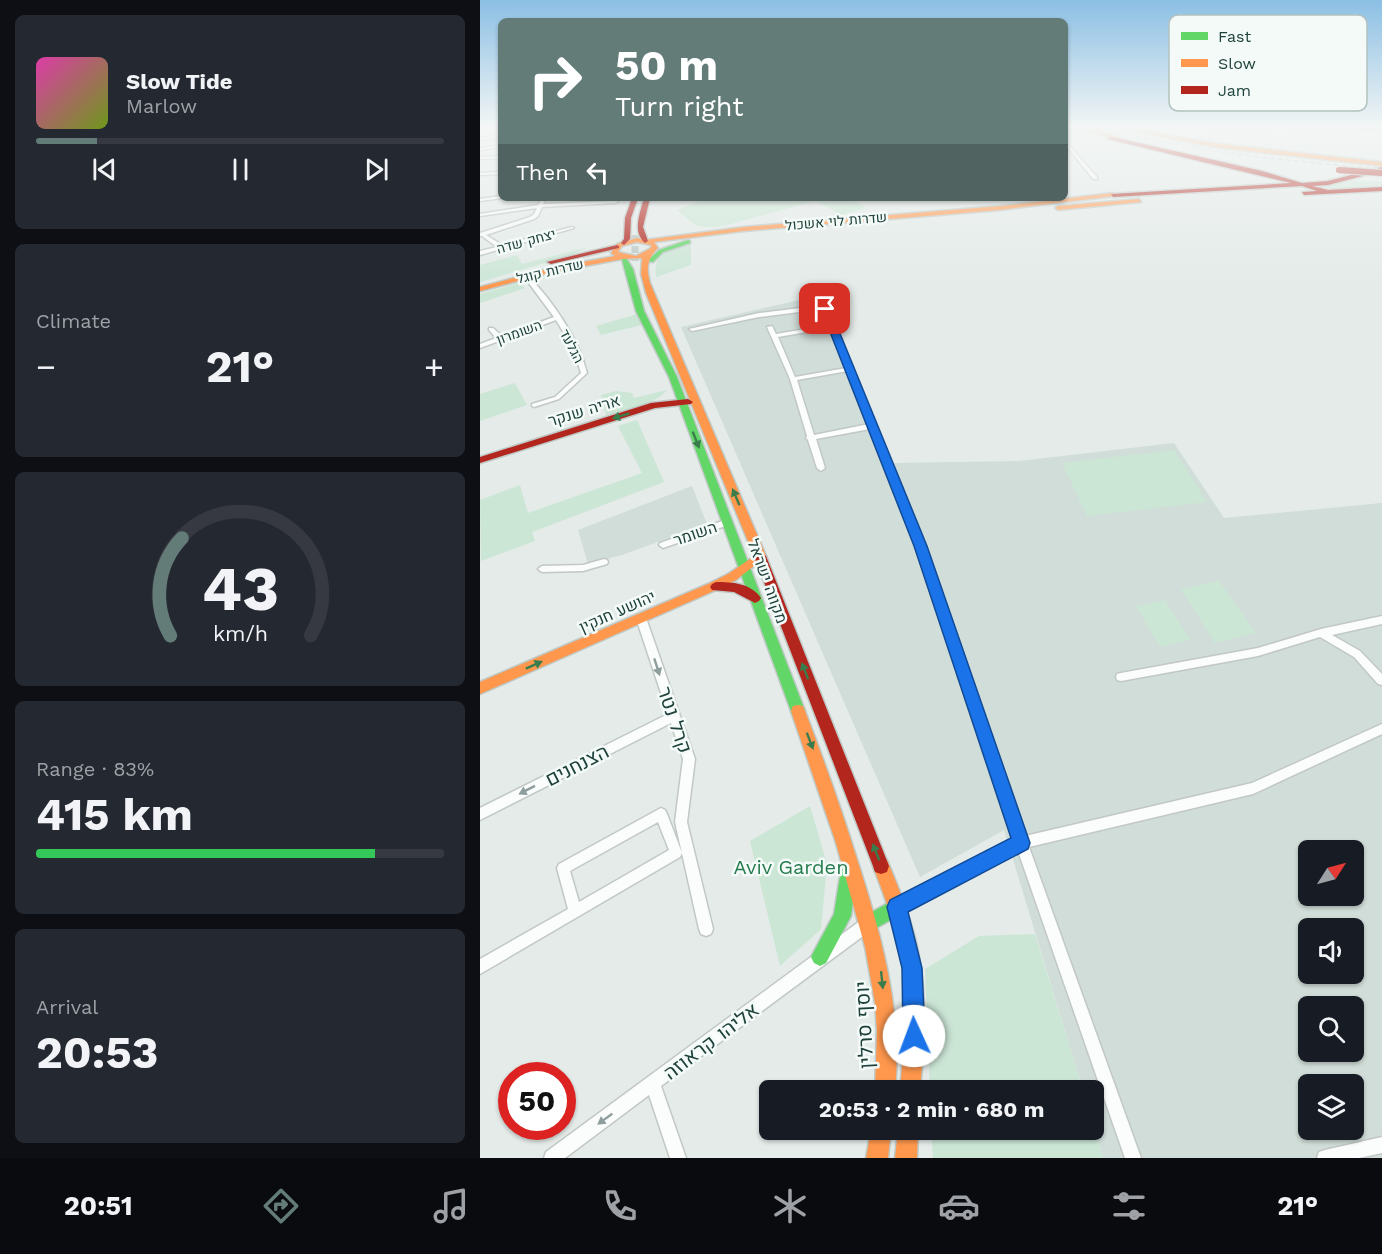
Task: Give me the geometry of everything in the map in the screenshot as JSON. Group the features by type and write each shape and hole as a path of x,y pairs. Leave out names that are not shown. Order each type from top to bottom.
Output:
{"main road":[{"path":"1265,179 1304,185 1328,192"},
{"path":"1304,185 1350,179"},
{"name":"שדרות לוי אשכול","path":"1068,199 1276,182"},
{"name":"שדרות לוי אשכול","path":"634,247 778,232 1137,201 1382,189"},
{"path":"633,201 629,209 634,247"},
{"path":"634,247 644,201"},
{"name":"שדרות לוי אשכול","path":"634,247 744,229 1000,208 1055,201"},
{"path":"586,254 615,242 634,247"},
{"path":"645,276 649,264 657,254 688,242"},
{"name":"שדרות קוגל","path":"480,284 586,254 634,247"},
{"name":"שדרות קוגל","path":"480,290 518,278 588,262 634,247"},
{"name":"מקווה ישראל","path":"634,247 644,261 645,276 681,401 824,779 869,923"},
{"name":"מקווה ישראל","path":"634,247 628,265 639,308 665,344 698,406 758,552 897,907"},
{"path":"654,405 669,394 676,380"},
{"name":"אריה שנקר","path":"480,460 654,405 681,401 698,406"},
{"name":"יהושע חנקין","path":"480,688 712,587 745,568 758,552"},
{"path":"712,587 744,589 757,600"},
{"path":"820,957 845,915 850,860"},
{"path":"869,923 897,907 912,968 914,1036 911,1080"},
{"name":"יוסף סרלין","path":"869,923 880,965 889,1054 886,1080"},
{"path":"877,1158 880,1140"},
{"path":"906,1158 907,1140"}],"street":[{"path":"480,200 498,197"},
{"path":"481,235 532,219 543,201"},
{"path":"480,215 580,201 616,202"},
{"name":"יצחק שדה","path":"480,254 572,228"},
{"path":"481,235 501,247"},
{"name":"הגלעד","path":"518,278 527,278 530,281 557,318 579,354 584,373 557,398 534,405"},
{"path":"692,329 759,315 825,307 921,546 1021,843 1133,1158"},
{"name":"השומרון","path":"480,346 557,318"},
{"path":"774,336 832,326"},
{"path":"770,327 792,379 821,468"},
{"path":"491,329 501,339"},
{"path":"792,379 850,369"},
{"path":"810,438 872,426"},
{"name":"השומר","path":"663,544 728,522"},
{"path":"542,569 583,568 604,562"},
{"name":"קרל נטר","path":"641,618 689,759 681,822 706,929"},
{"path":"1121,677 1258,652 1321,633 1382,620"},
{"path":"1321,633 1357,654 1382,681"},
{"name":"הצנחנים","path":"480,814 673,717"},
{"path":"897,907 1021,843 1252,788 1382,729"},
{"path":"480,967 676,854 661,814 563,868 575,912"},
{"name":"אליהו קראוזה","path":"552,1158 653,1085 820,957 869,923"},
{"path":"653,1085 678,1158"},
{"path":"1325,1158 1382,1145"}],"shaded area":[{"path":"821,295 893,463 1019,461 1174,443 1224,518 1382,503 1382,1158 1103,1158 1098,1140 1104,1140 1104,1080 1080,1080 1004,830 920,877 681,327"},
{"path":"692,486 707,524 622,555 588,564 578,530"}],"green space":[{"path":"1382,181 1382,187 1331,189 1318,185"},
{"path":"699,201 816,201 723,226 702,227 677,210"},
{"path":"816,201 855,201 866,208 841,215"},
{"path":"691,245 691,265 656,277 657,261 660,256 670,250"},
{"path":"588,247 572,255 480,282 480,265 517,255 522,264"},
{"path":"519,283 525,288 480,303 480,294"},
{"path":"641,313 646,324 601,335 596,326"},
{"path":"515,383 527,405 480,421 480,394"},
{"path":"667,390 647,404 606,415 601,395 616,391 632,393 634,398"},
{"path":"637,420 664,482 532,532 535,541 481,561 480,500 520,485 528,513 642,473 618,426"},
{"path":"1174,450 1207,502 1087,516 1062,463"},
{"path":"1219,581 1256,633 1215,643 1181,589"},
{"path":"1165,600 1190,640 1160,647 1136,606"},
{"name":"Aviv Garden","path":"810,806 827,864 821,929 780,966 750,841"},
{"path":"1035,934 1080,1080 930,1080 925,969 979,936"},
{"path":"932,1140 1098,1140 1103,1158 933,1158"}],"tunnel":[{"path":"635,235 635,261"}],"traffic: fast":[{"path":"651,261 661,251 688,242"},
{"path":"623,257 629,269 640,311 673,377 798,711"},
{"path":"820,957 842,916 849,870"},
{"path":"869,923 897,907"}],"traffic: slow":[{"path":"1068,200 1113,195"},
{"path":"647,241 744,229 1061,201"},
{"path":"1058,208 1139,201"},
{"path":"637,240 654,244 655,248 646,255 636,258 619,256 614,253 619,245 637,240"},
{"path":"648,254 644,269 648,288 760,556"},
{"path":"480,289 551,270 622,257"},
{"path":"480,688 712,587 732,577 750,563"},
{"path":"798,711 844,843 874,947 887,1031 886,1080"},
{"path":"881,866 904,930 912,969 914,1014 911,1080"},
{"path":"877,1158 880,1140"},
{"path":"906,1158 907,1140"}],"traffic: jam":[{"path":"1283,179 1328,192"},
{"path":"1113,195 1328,183 1343,179"},
{"path":"1304,193 1382,189"},
{"path":"624,243 627,239 628,218 634,201"},
{"path":"645,241 640,227 646,201"},
{"path":"551,262 617,247"},
{"path":"480,460 654,405 688,402"},
{"path":"760,556 881,866"},
{"path":"716,587 736,587 755,598"}],"route":[{"path":"825,309 921,546 1021,843 897,907 912,968 914,1036"}]}
